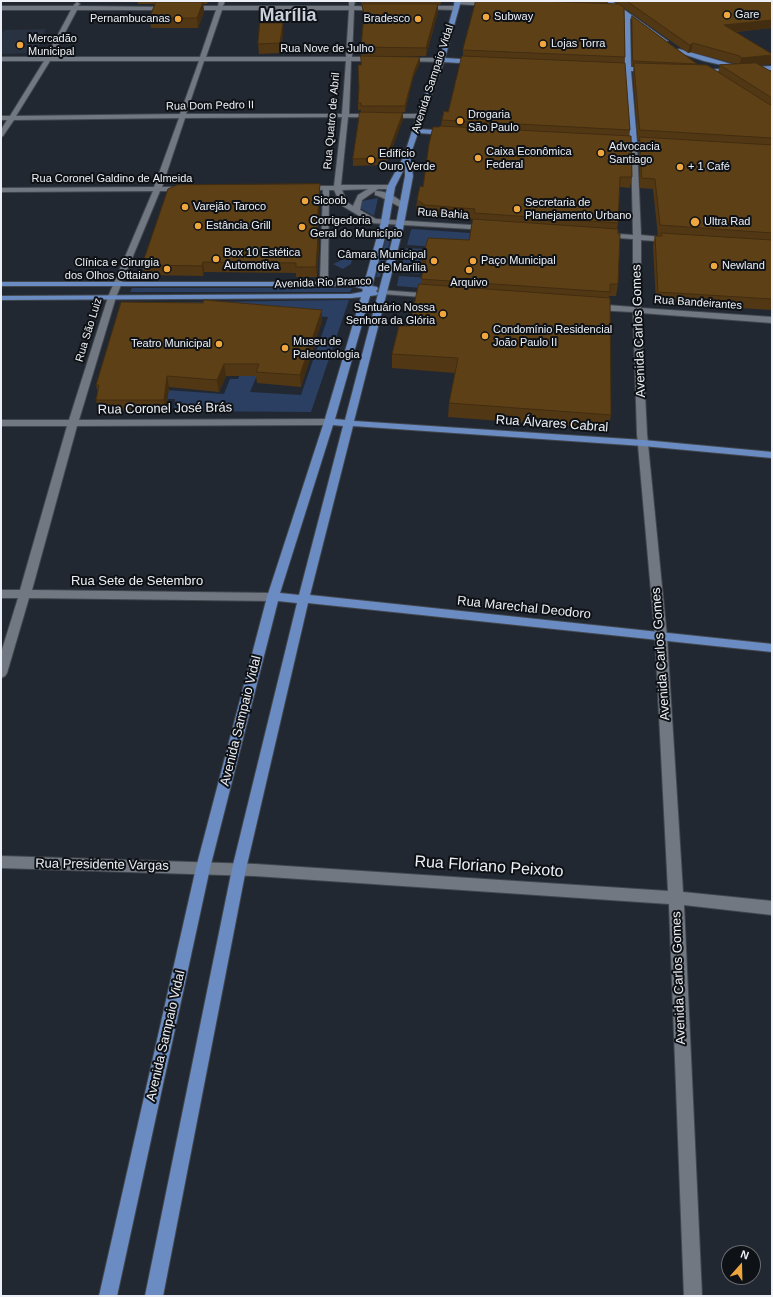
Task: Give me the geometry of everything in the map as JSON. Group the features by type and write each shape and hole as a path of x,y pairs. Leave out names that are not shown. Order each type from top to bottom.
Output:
{"main road":[{"path":"609,1 660,36 719,80"},
{"name":"Avenida Sampaio Vidal","path":"108,1296 203,868 273,597 329,422 367,291 385,222 389,196 396,175 407,156 420,116 442,60 457,4"},
{"name":"Avenida Carlos Gomes","path":"626,13 634,144"},
{"path":"627,32 634,29 642,29 660,36"},
{"path":"679,51 729,65 772,68"},
{"path":"442,60 481,62"},
{"path":"604,68 653,70"},
{"path":"697,72 772,68"},
{"path":"415,131 455,133"},
{"path":"612,142 662,145"},
{"name":"Avenida Sampaio Vidal","path":"154,1296 239,869 304,598 400,222 409,176 407,156"},
{"name":"Avenida Rio Branco","path":"1,284 353,284 367,291"},
{"name":"Avenida Rio Branco","path":"1,298 343,296 367,291 383,292"},
{"name":"Rua Álvares Cabral","path":"329,422 348,422 643,443 772,455"},
{"name":"Rua Marechal Deodoro","path":"273,597 304,598 772,648"}],"street":[{"path":"1,135 48,59 79,1"},
{"path":"181,8 352,4 385,8"},
{"name":"Rua Quatro de Abril","path":"352,4 345,115 337,187 344,203 356,212 374,221 385,222"},
{"path":"417,8 457,4 502,5"},
{"path":"210,54 224,6"},
{"name":"Rua São Luiz","path":"1,673 73,423 112,297 157,190 202,59 224,6"},
{"path":"1,8 174,8"},
{"path":"607,8 620,8"},
{"name":"Rua Nove de Julho","path":"1,59 383,59"},
{"path":"397,59 442,60"},
{"name":"Rua Dom Pedro II","path":"1,118 345,115 420,116"},
{"name":"Avenida Carlos Gomes","path":"634,144 637,310 643,443 661,636 676,898 692,1296"},
{"path":"347,187 389,196 403,207"},
{"path":"356,212 358,200 364,194 383,187"},
{"path":"295,188 392,187"},
{"name":"Rua Coronel Galdino de Almeida","path":"1,190 195,189"},
{"path":"324,280 326,191"},
{"name":"Rua Bahia","path":"385,222 492,228"},
{"path":"594,234 682,240"},
{"path":"383,292 442,296"},
{"name":"Rua Bandeirantes","path":"585,306 772,320"},
{"name":"Rua Coronel José Brás","path":"1,423 329,422"},
{"name":"Rua Sete de Setembro","path":"1,594 273,597"},
{"name":"Rua Presidente Vargas","path":"1,862 203,868"},
{"name":"Rua Floriano Peixoto","path":"203,868 239,869 676,898 772,908"}],"shaded area":[{"name":"Mercadão Municipal","path":"46,29 36,53 1,54 1,36 4,30"},
{"path":"378,198 374,216 360,208 362,201"},
{"path":"388,230 393,230 380,277 376,277"},
{"path":"411,230 470,233 467,249 407,245"},
{"path":"406,248 425,249 419,274 400,272"},
{"path":"341,254 353,254 351,264 343,269 333,264 340,261"},
{"path":"399,276 459,280 457,291 397,286"},
{"path":"132,288 352,288 350,292 130,292"},
{"path":"349,300 311,412 174,411 175,399 164,399 166,390 224,394 230,379 238,379 244,364 261,366 250,392 301,395 328,317 125,303"}],"building":[{"path":"476,1 536,1 619,4 624,7 625,57 463,50"},
{"path":"627,1 772,1 772,20 724,25 772,55 741,58 740,56 693,43 690,45"},
{"path":"156,2 203,2 197,18 150,18"},
{"path":"362,4 438,4 426,48 361,47 364,14"},
{"path":"632,16 697,64 633,61"},
{"path":"260,23 283,23 280,43 258,44"},
{"path":"361,56 420,57 414,72 405,106 361,106 361,103 358,103 358,65 361,65"},
{"path":"462,56 625,63 630,130 442,120 444,111 448,112"},
{"path":"634,63 707,65 772,106 772,138 640,130"},
{"path":"756,63 772,72 772,98 720,65"},
{"path":"360,112 403,113 386,158 353,159"},
{"path":"440,126 631,136 632,177 620,177 618,223 474,213 475,209 425,205 417,200 420,186 423,187 433,127"},
{"path":"640,137 772,145 772,233 660,225 655,179 642,178"},
{"path":"320,184 316,236 318,236 316,267 296,267 296,263 203,262 202,266 142,265 168,189 177,185"},
{"path":"473,219 618,229 618,234 620,234 618,284 610,284 610,292 421,279 426,261 422,261 428,238 469,240"},
{"path":"661,233 772,240 772,299 658,292 655,236 662,236"},
{"path":"419,284 610,298 611,415 449,403 458,358 392,354 399,326 409,326"},
{"path":"204,300 322,310 300,375 256,372 259,364 224,364 217,380 167,376 164,400 96,400 99,385 96,385 121,302 203,303"}],"place":[{"name":"Gare","path":"727,15"},
{"name":"Subway","path":"486,17"},
{"name":"Pernambucanas","path":"178,19"},
{"name":"Bradesco","path":"418,19"},
{"name":"Lojas Torra","path":"543,44"},
{"name":"Mercadão Municipal","path":"20,45"},
{"name":"Drogaria São Paulo","path":"460,121"},
{"name":"Advocacia Santiago","path":"601,153"},
{"name":"Caixa Econômica Federal","path":"478,158"},
{"name":"Edifício Ouro Verde","path":"371,160"},
{"name":"+ 1 Café","path":"680,167"},
{"name":"Sicoob","path":"305,201"},
{"name":"Varejão Taroco","path":"185,207"},
{"name":"Secretaria de Planejamento Urbano","path":"517,209"},
{"name":"Ultra Rad","path":"695,222"},
{"name":"Estância Grill","path":"198,226"},
{"name":"Corrigedoria Geral do Município","path":"302,227"},
{"name":"Box 10 Estética Automotiva","path":"216,259"},
{"name":"Câmara Municipal de Marília","path":"434,261"},
{"name":"Paço Municipal","path":"473,261"},
{"name":"Newland","path":"714,266"},
{"name":"Clínica e Cirurgia dos Olhos Ottaiano","path":"167,269"},
{"name":"Arquivo","path":"469,270"},
{"name":"Santuário Nossa Senhora da Glória","path":"443,314"},
{"name":"Condomínio Residencial João Paulo II","path":"485,336"},
{"name":"Teatro Municipal","path":"219,344"},
{"name":"Museu de Paleontologia","path":"285,348"}],"district":[{"name":"Marília","path":"288,16"}]}
